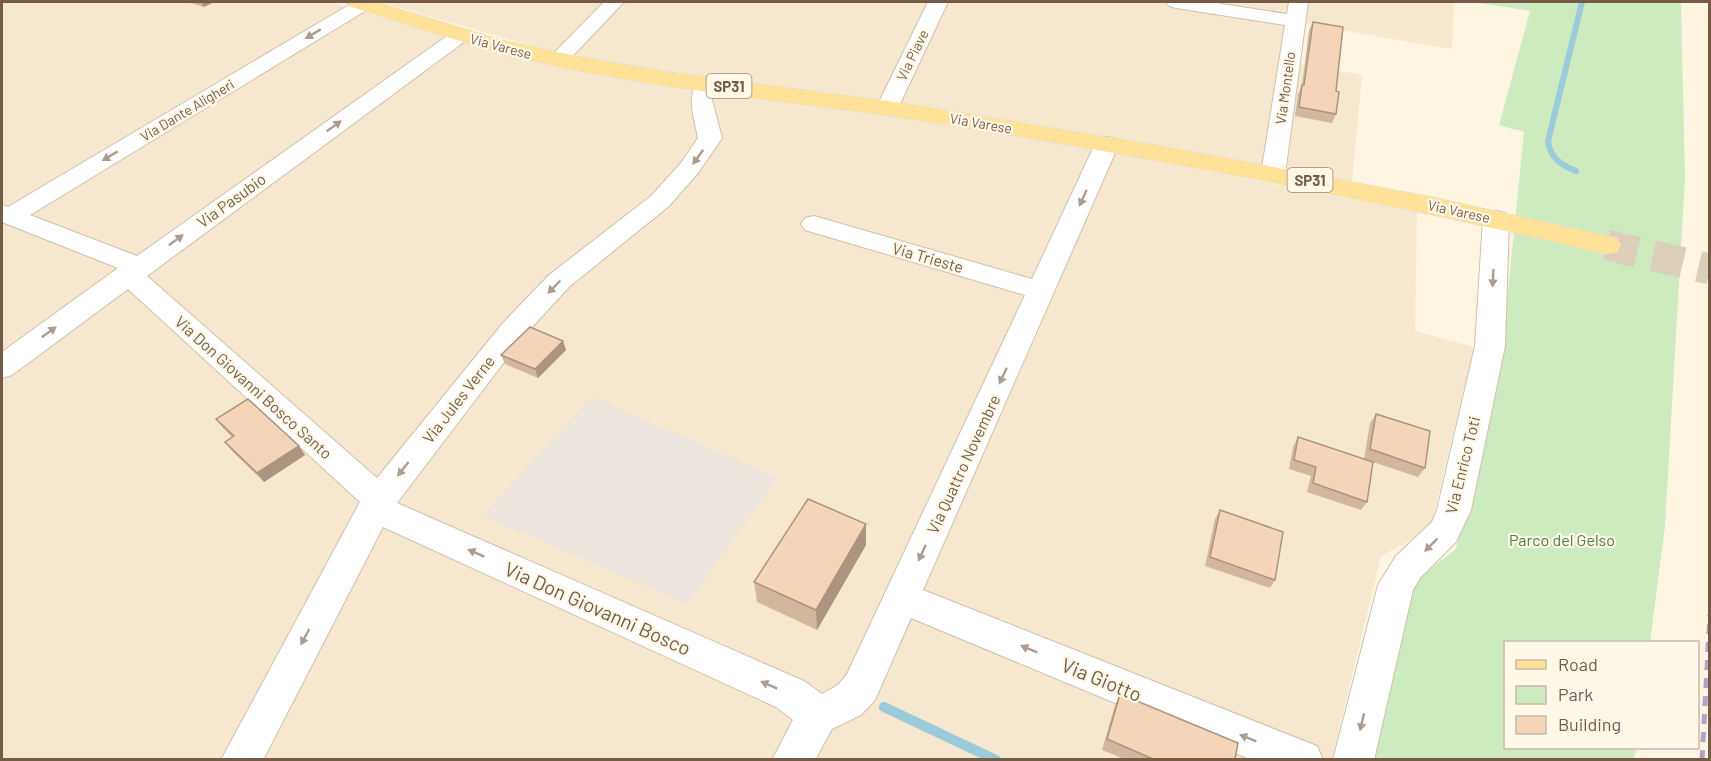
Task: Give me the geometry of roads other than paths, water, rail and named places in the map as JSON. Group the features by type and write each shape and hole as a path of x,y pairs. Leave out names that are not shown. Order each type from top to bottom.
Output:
{"main road":[{"name":"Via Varese","path":"360,3 461,35 558,60 887,108 1107,144 1273,174 1496,219 1607,245"}],"street":[{"path":"558,60 614,2"},
{"name":"Via Piave","path":"887,108 938,2"},
{"path":"1176,2 1296,11"},
{"name":"Via Dante Aligheri","path":"6,214 360,3"},
{"name":"Via Montello","path":"1273,174 1296,11"},
{"name":"Via Pasubio","path":"2,367 133,270 461,35"},
{"name":"Via Jules Verne","path":"241,759 377,503 483,367 559,281 660,201 690,168 710,138 701,100 707,83"},
{"name":"Via Quattro Novembre","path":"818,715 842,707 857,693 1107,144"},
{"name":"Via Don Giovanni Bosco Santo","path":"6,214 133,270 357,481 377,503"},
{"name":"Via Enrico Toti","path":"1353,759 1396,585 1408,567 1444,532 1454,510 1490,346 1496,219"},
{"name":"Via Trieste","path":"814,224 1042,291"},
{"name":"Via Don Giovanni Bosco","path":"377,503 790,694 818,715"},
{"name":"Via Giotto","path":"902,598 1303,759"},
{"path":"792,759 818,715"}],"waterway":[{"path":"1576,171 1557,160 1551,152 1548,141 1582,2"},
{"path":"884,707 996,760"}],"tunnel":[{"path":"1607,245 1710,269"}],"railway":[{"path":"1702,760 1710,614"}],"park label":[{"name":"Parco del Gelso","path":"1562,539"}]}
